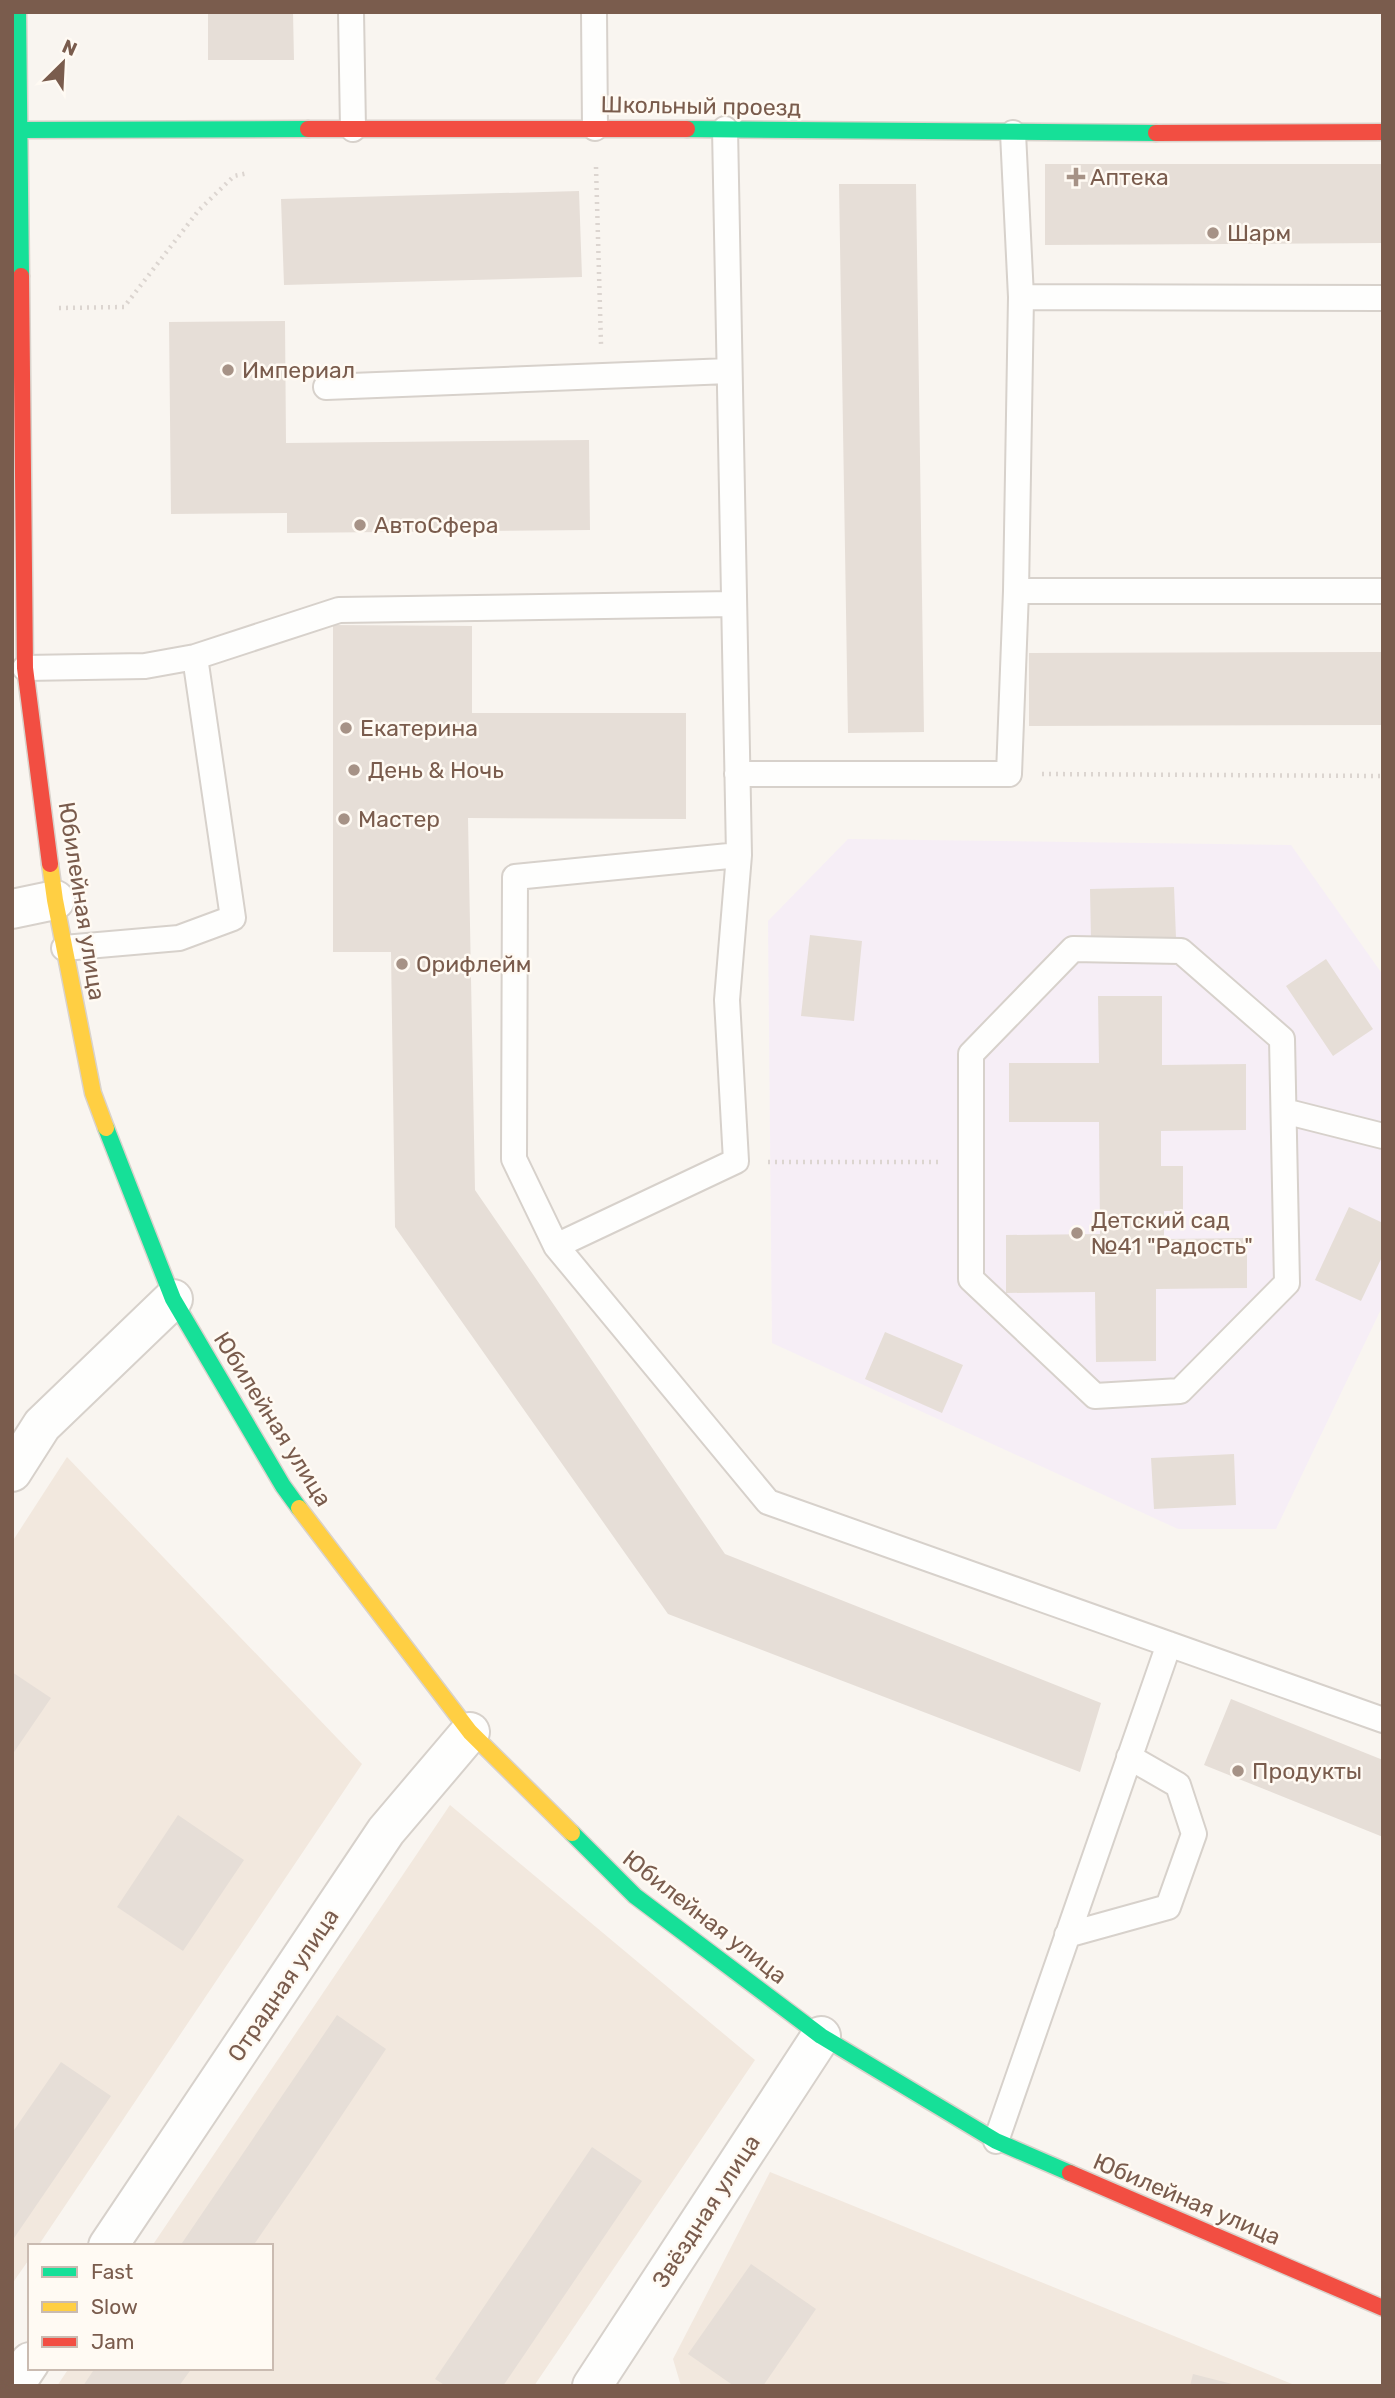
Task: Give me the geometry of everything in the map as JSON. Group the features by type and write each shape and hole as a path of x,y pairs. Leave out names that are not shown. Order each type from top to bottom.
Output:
{"street":[{"name":"Юбилейная улица","path":"18,12 19,668 55,900 93,1093 173,1299 283,1486 470,1732 635,1896 821,2036 996,2141 1383,2308"},
{"name":"Школьный проезд","path":"19,130 594,128 1013,133 1383,132"},
{"path":"12,909 55,900"},
{"path":"12,1472 43,1425 173,1299"},
{"name":"Отрадная улица","path":"109,2244 386,1831 470,1732"},
{"name":"Звёздная улица","path":"608,2377 821,2036"},
{"path":"14,2386 28,2365"}],"lane":[{"path":"351,12 353,129"},
{"path":"594,12 594,128"},
{"path":"556,1246 736,1161 727,1000 739,855 725,129"},
{"path":"737,774 1009,774 1016,591 1021,297 1013,133"},
{"path":"1021,297 1383,298"},
{"path":"326,387 729,372"},
{"path":"1016,591 1383,591"},
{"path":"19,668 145,666 195,657 339,610 733,604"},
{"path":"64,948 179,938 233,918 195,657"},
{"path":"739,855 515,877 513,1159 556,1246 768,1502 1383,1720"},
{"path":"1073,949 1181,951 1282,1039 1284,1111 1287,1283 1180,1391 1095,1395 971,1279 971,1054 1073,949"},
{"path":"1284,1111 1383,1136"},
{"path":"996,2141 1169,1644"},
{"path":"1067,1935 1168,1907 1194,1833 1178,1785 1129,1757"}],"path":[{"path":"594,128 602,376"},
{"path":"20,308 124,307 199,210 234,176 260,170"},
{"path":"1009,774 1383,776"},
{"path":"736,1161 971,1163"}],"shaded area":[{"name":"Детский сад №41 \"Радость\"","path":"848,839 1291,845 1383,975 1383,1305 1276,1529 1178,1529 772,1343 768,921"},
{"path":"67,1457 362,1764 39,2244 28,2244 28,2261 12,2284 12,1542"},
{"path":"450,1805 755,2060 534,2386 57,2386 68,2370 273,2370 273,2244 153,2244"},
{"path":"770,2172 1297,2386 681,2386 673,2359"}],"building":[{"path":"208,12 293,12 294,60 208,60"},
{"path":"1045,164 1383,164 1383,243 1045,245"},
{"path":"839,184 916,184 924,732 848,733"},
{"path":"579,191 582,277 284,285 281,199"},
{"path":"285,321 286,443 589,440 590,530 287,533 287,513 171,514 169,322"},
{"path":"333,625 472,626 472,713 686,713 686,819 468,818 475,1190 725,1554 1101,1703 1080,1772 668,1614 395,1227 391,952 333,952"},
{"path":"1383,652 1383,725 1029,726 1029,653"},
{"path":"1174,887 1176,938 1091,940 1090,889"},
{"path":"810,935 862,941 854,1021 801,1016"},
{"path":"1326,959 1373,1029 1333,1056 1286,986"},
{"path":"1098,996 1162,996 1162,1065 1246,1064 1246,1130 1161,1131 1161,1166 1183,1166 1183,1211 1164,1211 1164,1239 1247,1238 1247,1288 1156,1289 1156,1361 1096,1362 1095,1292 1006,1293 1006,1235 1100,1234 1099,1122 1009,1122 1009,1063 1099,1063"},
{"path":"1349,1207 1383,1223 1383,1255 1361,1301 1315,1280"},
{"path":"885,1332 963,1365 942,1413 865,1379"},
{"path":"1234,1454 1236,1505 1154,1509 1151,1458"},
{"path":"12,1672 51,1698 12,1755"},
{"path":"1231,1699 1383,1760 1383,1837 1204,1765"},
{"path":"178,1815 244,1860 183,1951 117,1907"},
{"path":"337,2015 386,2049 254,2244 181,2244"},
{"path":"61,2062 111,2096 12,2241 12,2133"},
{"path":"592,2147 642,2181 503,2386 446,2386 435,2379"},
{"path":"751,2264 816,2309 763,2386 734,2386 688,2354"},
{"path":"94,2370 191,2370 179,2386 83,2386"},
{"path":"1193,2374 1236,2385 1236,2386 1190,2386"}],"traffic: fast":[{"path":"18,12 21,276"},
{"path":"19,130 308,129"},
{"path":"687,129 1156,133"},
{"path":"106,1128 173,1299 283,1486 299,1508"},
{"path":"572,1833 635,1896 821,2036 996,2141 1070,2173"}],"traffic: slow":[{"path":"50,864 93,1093 106,1128"},
{"path":"299,1508 470,1732 572,1833"}],"traffic: jam":[{"path":"308,129 687,129"},
{"path":"1156,133 1383,132"},
{"path":"21,276 25,668 50,864"},
{"path":"1070,2173 1383,2308"}],"place":[{"name":"Аптека","path":"1076,177"},
{"name":"Шарм","path":"1213,233"},
{"name":"Империал","path":"228,370"},
{"name":"АвтоСфера","path":"360,525"},
{"name":"Екатерина","path":"346,728"},
{"name":"День & Ночь","path":"354,770"},
{"name":"Мастер","path":"344,819"},
{"name":"Орифлейм","path":"402,964"},
{"name":"Детский сад №41 \"Радость\"","path":"1077,1233"},
{"name":"Продукты","path":"1238,1771"}]}
